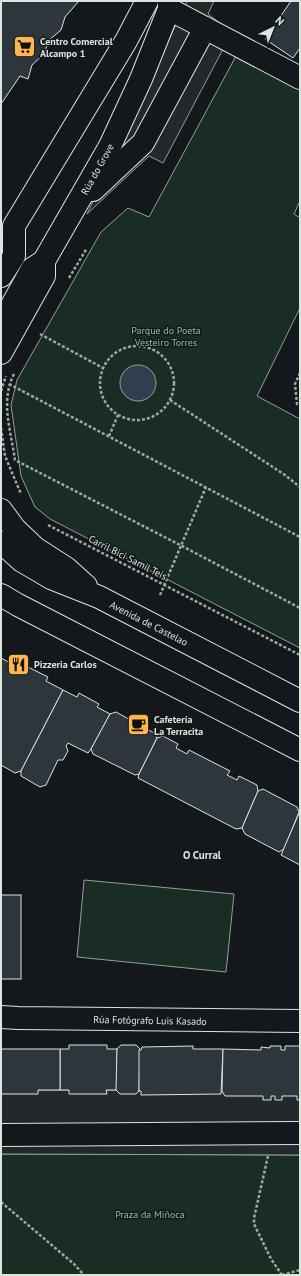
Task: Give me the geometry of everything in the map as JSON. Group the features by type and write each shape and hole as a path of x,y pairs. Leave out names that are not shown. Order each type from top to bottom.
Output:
{"street":[{"path":"1,276 14,256 7,244 14,226 126,41 147,1"},
{"path":"169,5 205,28 300,78"},
{"name":"Rúa do Grove","path":"1,325 32,269 44,261 110,146 141,79 169,5"},
{"path":"79,201 103,181 143,143 205,28"},
{"path":"1,353 44,276 44,261"},
{"path":"1,510 15,529 35,548 66,568 99,597"},
{"name":"Avenida de Castelao","path":"1,542 22,560 51,578 99,597 300,701"},
{"path":"7,601 300,750"},
{"name":"Rúa Fotógrafo Luis Kasado","path":"1,1017 300,1021"},
{"path":"1,1134 300,1133"}],"path":[{"path":"68,280 87,248"},
{"path":"37,332 103,368"},
{"path":"141,346 153,350 162,356 170,366 174,377 170,400 162,410 153,416 141,420 130,419 118,415 104,400 100,389 100,378 103,368 109,358 118,351 129,347 141,346"},
{"path":"16,371 9,384 6,406 15,460 300,608"},
{"path":"300,373 295,384 297,404 300,405"},
{"path":"9,384 300,536"},
{"path":"170,400 279,470 300,487"},
{"path":"109,436 118,415"},
{"path":"1,428 5,456 21,496"},
{"path":"160,595 206,487"},
{"name":"Carril Bici Samil Teis","path":"42,522 300,655"},
{"path":"268,1155 254,1224 271,1259 282,1275 300,1270"},
{"path":"1,1202 68,1259 84,1275"}],"green space":[{"name":"Parque do Poeta Vesteiro Torres","path":"236,56 300,87 300,201 294,214 300,218 300,308 257,396 300,419 300,648 50,519 35,507 21,476 11,405 17,380 101,232 128,208 149,217"},
{"path":"84,880 234,894 226,972 77,957"},
{"name":"Praza da Miñoca","path":"1,1154 300,1155 300,1275 1,1275"}],"shaded area":[{"path":"187,1 214,1 208,14 232,32 163,163 149,156 87,214"},
{"path":"1,1090 300,1093 300,1155 1,1154"}],"water":[{"path":"142,365 151,370 155,376 155,390 151,396 142,401 134,401 125,396 121,390 120,379 125,370 131,366"}],"building":[{"name":"Centro Comercial Alcampo 1","path":"1,1 79,1 65,17 61,30 48,41 45,53 32,65 28,79 20,76 1,104"},
{"path":"291,1 300,1 300,48 293,58 265,39"},
{"path":"1,658 14,665 16,661 48,677 46,681 63,690 21,771 15,773 1,765"},
{"path":"63,690 77,697 79,693 99,704 97,707 110,714 88,753 68,743 66,746 68,751 63,760 58,760 46,785 40,787 21,776 21,771"},
{"path":"116,712 154,733 157,738 139,774 135,775 93,754 91,749 110,714"},
{"path":"163,736 178,744 176,748 187,754 189,750 230,771 227,775 237,780 239,776 257,785 258,791 242,828 236,829 138,778 157,738"},
{"path":"263,789 297,807 299,812 284,849 279,852 245,834 242,828 258,791"},
{"path":"300,811 300,865 281,855"},
{"path":"1,895 21,895 21,979 1,979"},
{"path":"69,1045 107,1045 107,1049 117,1049 117,1090 106,1090 107,1094 69,1094 69,1090 60,1090 60,1049 69,1049"},
{"path":"121,1045 136,1045 140,1049 139,1091 136,1094 120,1094 116,1090 117,1049"},
{"path":"193,1046 193,1049 223,1049 221,1094 141,1095 141,1091 139,1091 139,1050 141,1050 142,1047"},
{"path":"270,1046 281,1046 281,1050 285,1050 285,1046 300,1046 300,1100 297,1100 297,1096 282,1096 282,1100 275,1100 275,1096 271,1096 271,1100 263,1100 263,1096 225,1096 222,1091 223,1049 261,1050 261,1047 270,1048"},
{"path":"1,1049 60,1049 60,1090 38,1090 38,1094 1,1094"}],"place":[{"name":"Centro Comercial Alcampo 1","path":"24,47"},
{"name":"Pizzeria Carlos","path":"18,664"},
{"name":"Cafetería La Terracita","path":"139,725"}],"district":[{"name":"O Curral","path":"202,855"}]}
